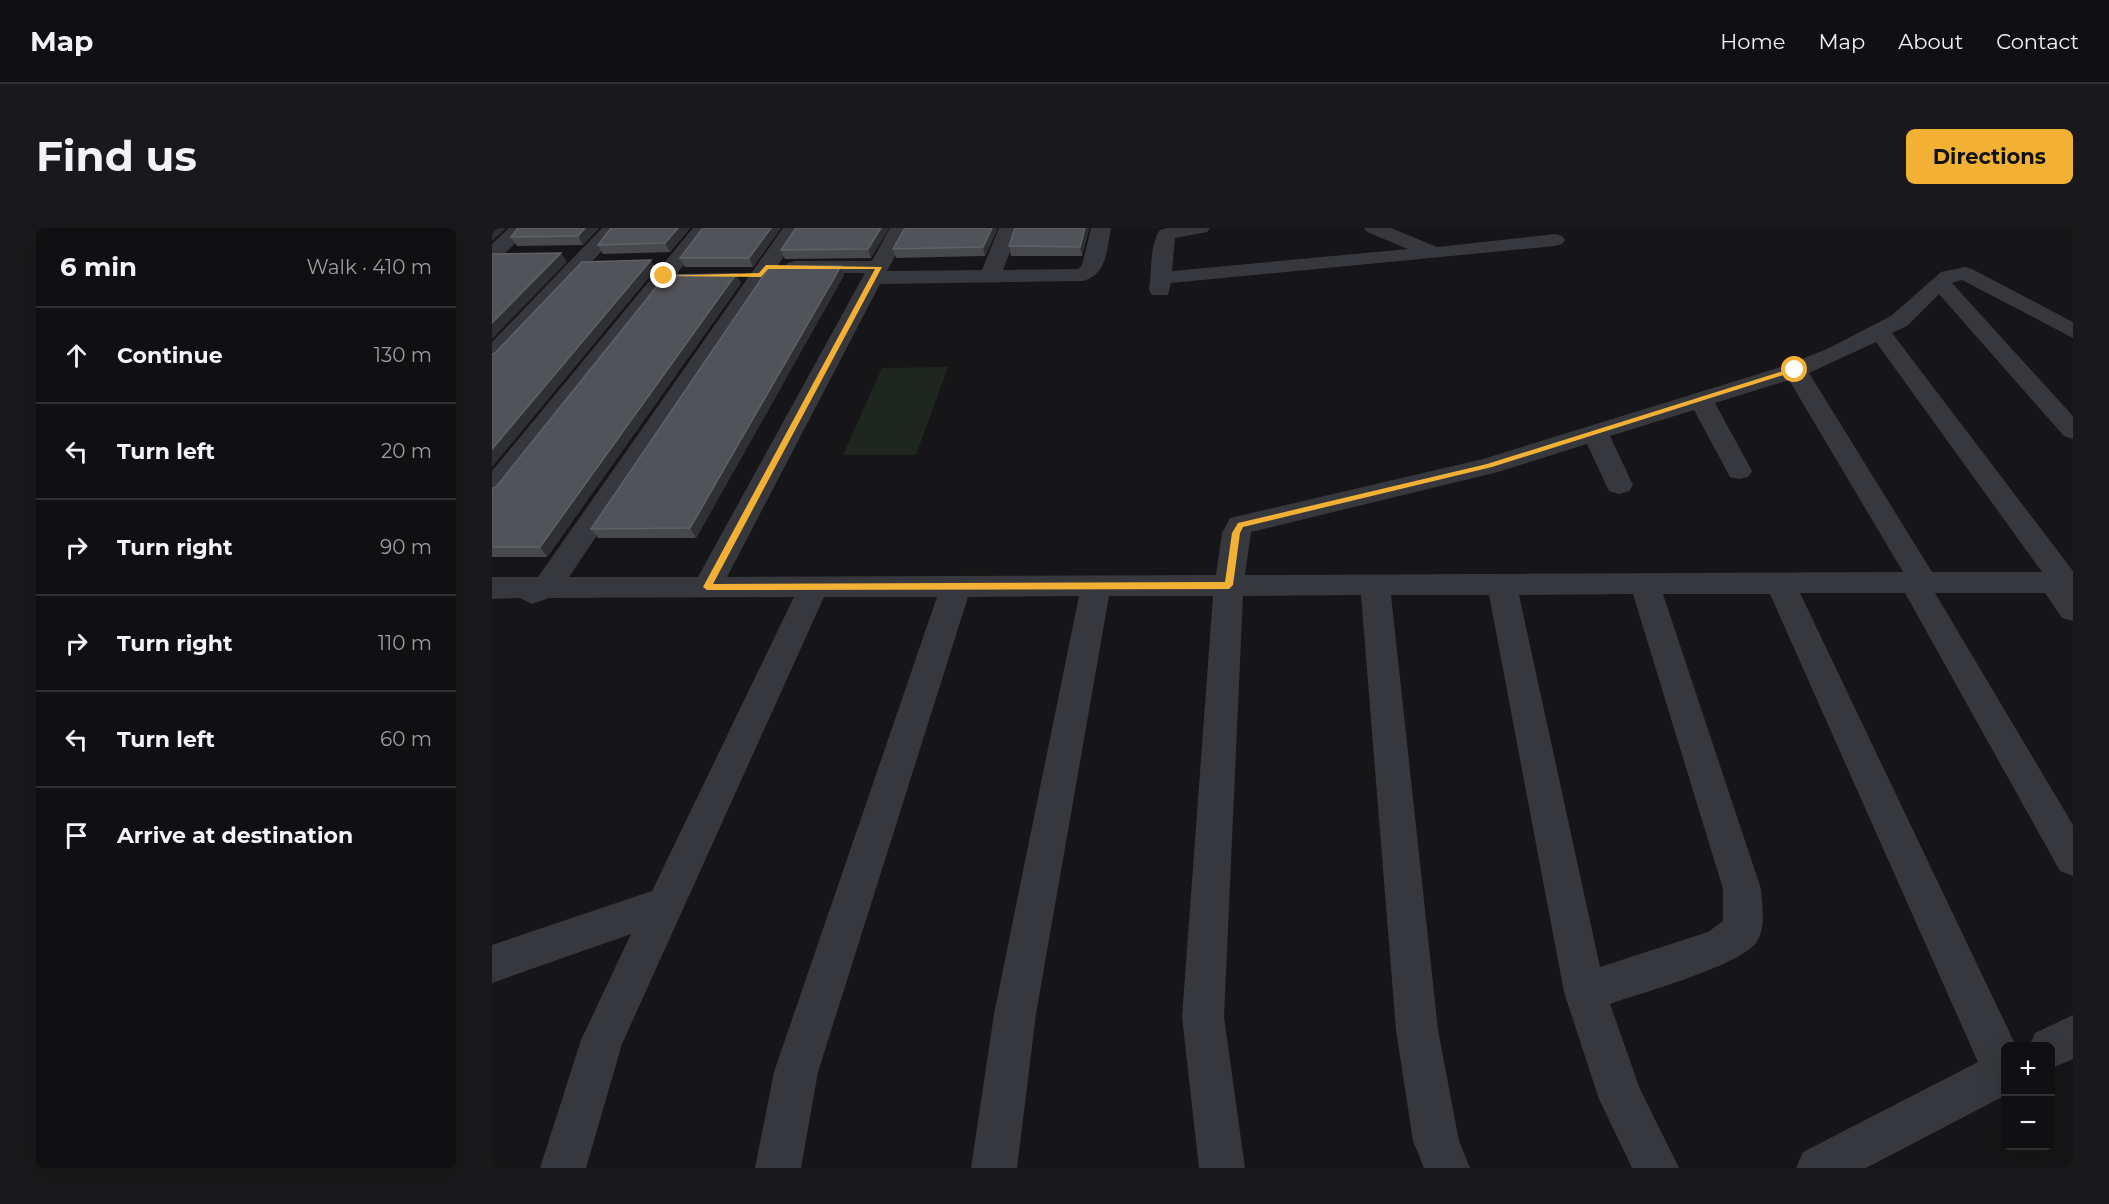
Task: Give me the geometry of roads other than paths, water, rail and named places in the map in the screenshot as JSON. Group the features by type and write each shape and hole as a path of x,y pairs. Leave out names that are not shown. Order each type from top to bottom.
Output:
{"street":[{"path":"521,228 492,255 524,254"},
{"path":"492,356 613,228"},
{"path":"492,489 676,271 703,228"},
{"path":"492,607 546,588 755,272 793,228"},
{"path":"707,587 900,228"},
{"path":"990,276 1009,228"},
{"path":"755,272 990,276 1083,275 1092,268 1101,228"},
{"path":"1200,228 1167,234 1163,240 1165,261 1161,284 1555,240"},
{"path":"1374,228 1435,253"},
{"path":"557,254 613,262"},
{"path":"645,261 676,271"},
{"path":"1222,1168 1203,1017 1229,585 1236,533 1240,525 1491,476 1596,434 1795,370 1835,354 1899,321 1940,282 1954,273 1965,273 2073,331"},
{"path":"1940,282 2073,431"},
{"path":"1879,331 2066,589"},
{"path":"1795,370 1919,583 2073,859"},
{"path":"1702,401 1739,471"},
{"path":"1596,434 1619,485"},
{"path":"1780,583 2001,1063"},
{"path":"492,588 1919,583 2066,589"},
{"path":"1585,992 1720,947 1743,930 1742,889 1645,584"},
{"path":"1375,585 1417,1030 1436,1141 1447,1168"},
{"path":"1502,585 1585,992 1621,1100 1656,1168"},
{"path":"778,1168 796,1072 956,586"},
{"path":"994,1168 1015,1014 1096,586"},
{"path":"563,1168 602,1040 814,587"},
{"path":"492,964 666,904"},
{"path":"2055,1045 2073,1036"},
{"path":"1819,1168 2001,1074"}]}
